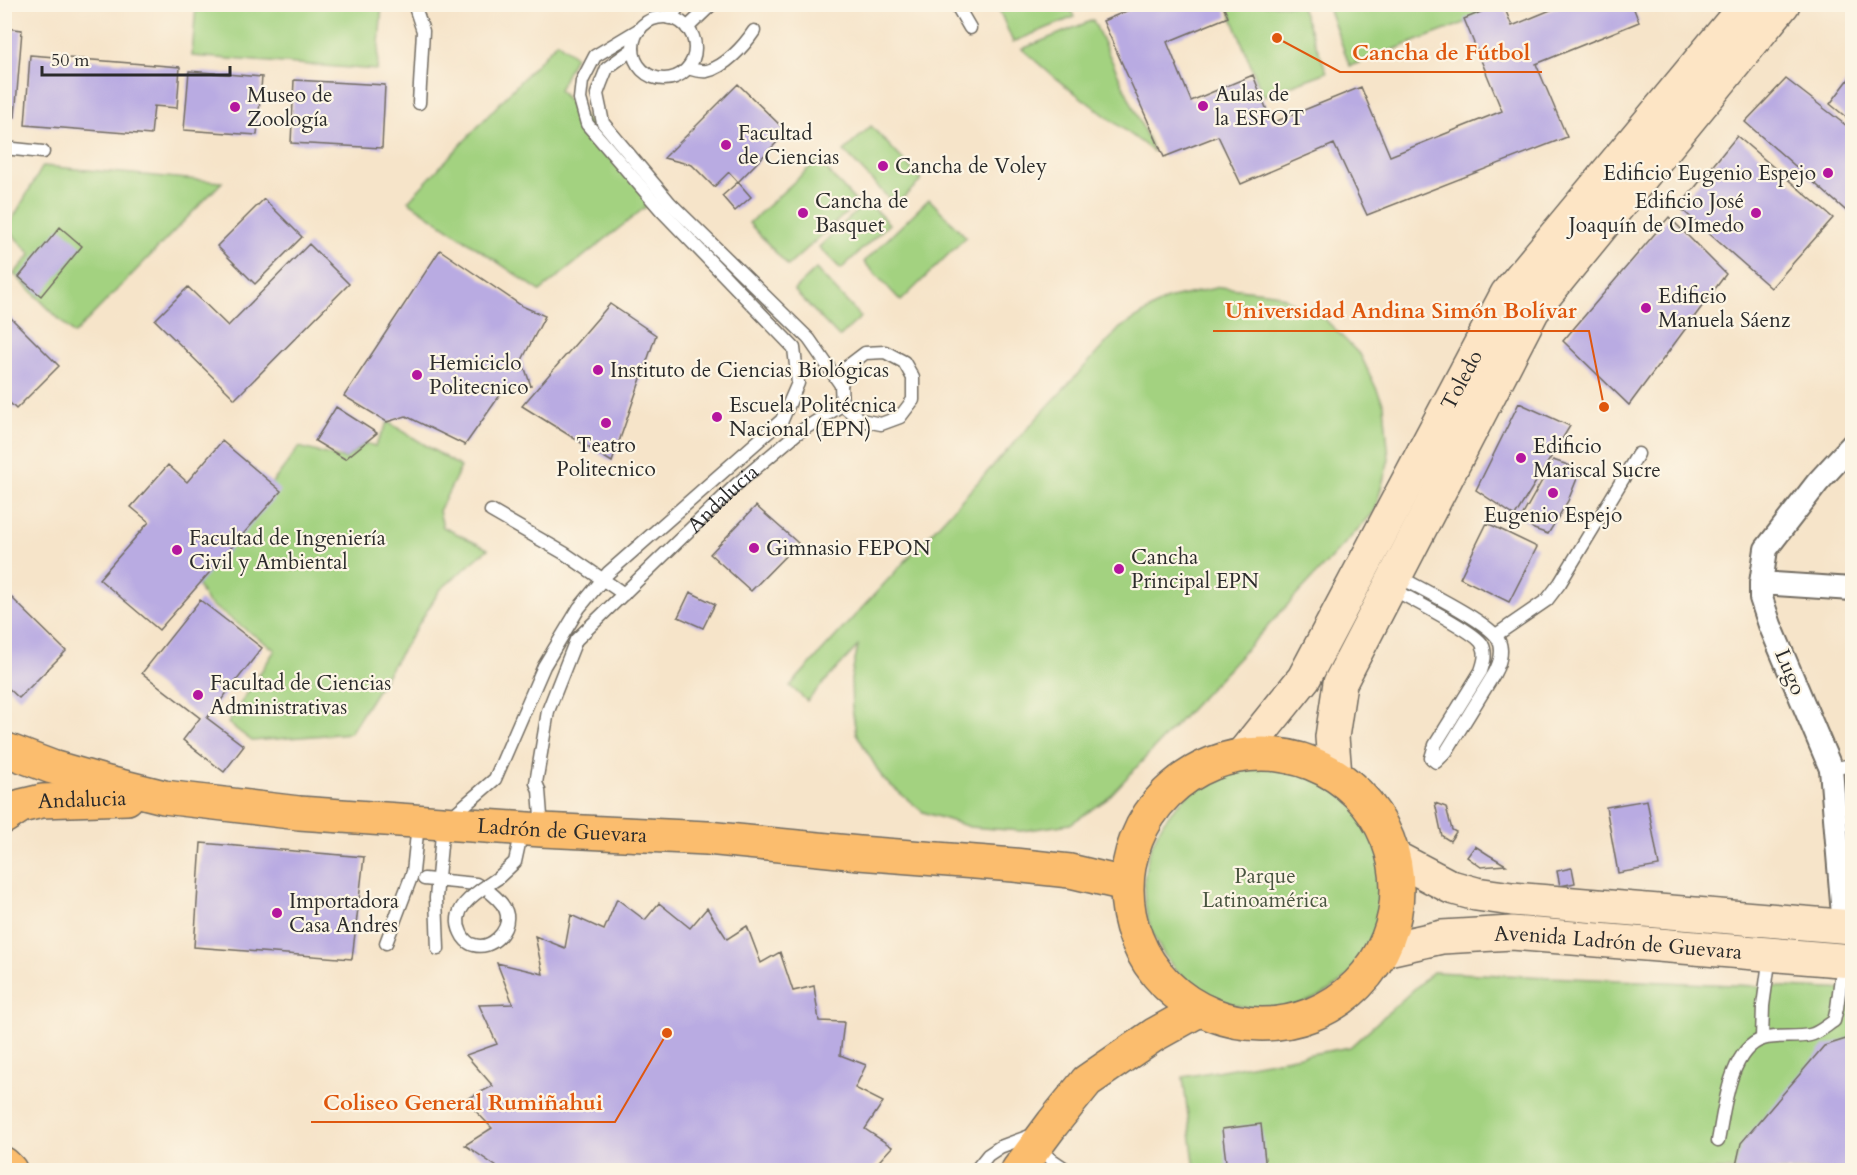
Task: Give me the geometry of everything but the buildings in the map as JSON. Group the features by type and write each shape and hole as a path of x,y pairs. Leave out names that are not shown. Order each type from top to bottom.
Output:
{"main road":[{"name":"Ladrón de Guevara","path":"4,749 63,770 164,797 299,813 431,823 708,837 859,853 1070,871 1125,884"},
{"path":"1274,754 1306,761 1335,775 1362,797 1382,825 1394,857 1398,882 1397,908 1384,950 1359,985 1324,1010 1283,1023 1240,1023 1199,1010 1167,988 1143,957 1129,922 1125,884 1132,847 1149,813 1174,786 1206,766 1242,755 1274,754"},
{"name":"Andalucia","path":"4,817 21,806 42,801 164,797"},
{"path":"1033,1149 1087,1081 1154,1035 1199,1010"},
{"path":"4,1164 10,1170"}],"street":[{"name":"Toledo","path":"1242,755 1304,678 1507,294 1747,4"},
{"name":"Toledo","path":"1335,775 1332,737 1340,683 1533,310 1783,4"},
{"name":"Lugo","path":"1848,927 1842,767 1770,625 1761,598 1761,583 1766,549 1818,482 1852,445"},
{"path":"1761,583 1852,589"},
{"name":"Avenida Ladrón de Guevara","path":"1394,857 1451,887 1476,894 1848,927"},
{"name":"Avenida Ladrón de Guevara","path":"1384,950 1442,937 1512,933 1848,961"}],"lane":[{"path":"414,4 423,31 419,103"},
{"path":"687,28 712,4"},
{"path":"956,4 970,28"},
{"path":"675,9 679,21 687,28 693,38 695,48 688,68 680,75 669,79 659,79 640,69 633,49 634,38 648,22 675,9"},
{"name":"Andalucia","path":"431,823 495,779 544,666 579,608 603,579 782,420 798,383 794,348 662,211 587,124 580,99 582,81 595,56 640,29"},
{"path":"688,68 701,71 710,70 743,46 754,31"},
{"path":"633,49 607,68 597,94 603,123 670,203 809,339 841,385"},
{"path":"4,148 43,152"},
{"path":"885,352 904,362 913,378 913,400 900,417 881,424 861,420 842,405 841,385 848,366 865,353 885,352"},
{"name":"Andalucia","path":"430,880 476,884 491,893 499,900 507,914 506,926 496,940 485,945 474,945 463,938 457,926 460,909 475,894 498,878 515,862 532,829 539,790 536,783 548,711 576,640 737,484 796,434 842,405"},
{"path":"1496,635 1547,600 1638,454"},
{"path":"491,511 564,553 624,594"},
{"path":"1393,581 1483,623 1496,635 1501,646 1497,669 1446,752 1436,762 1431,758 1435,745 1481,671 1485,658 1484,650 1482,642 1393,581"},
{"path":"431,823 430,880 436,916 438,949"},
{"path":"386,943 431,823"},
{"path":"1762,1039 1763,1006 1770,954"},
{"path":"1718,1141 1731,1081 1741,1056 1762,1039 1811,1035 1834,1021 1848,961"},
{"path":"976,1170 988,1155 1000,1148 1033,1149 1067,1170"}],"green space":[{"path":"196,5 382,5 377,70 192,56"},
{"path":"997,5 1057,5 1058,7 1069,5 1074,17 1013,42"},
{"path":"1227,5 1300,5 1327,72 1263,96"},
{"path":"1327,5 1479,5 1483,16 1350,66"},
{"path":"1093,20 1154,152 1055,78 1022,49"},
{"path":"557,42 575,56 559,90 657,198 540,291 408,201"},
{"name":"Cancha de Voley","path":"871,126 922,180 895,205 844,151"},
{"name":"Cancha de Basquet","path":"818,160 857,203 788,266 749,223"},
{"path":"43,166 222,182 74,334 14,274 31,254 7,229"},
{"name":"Cancha de Basquet","path":"929,199 966,237 901,301 864,262"},
{"name":"Cancha de Voley","path":"867,201 889,224 841,269 819,247"},
{"path":"816,269 861,317 839,337 794,290"},
{"path":"1220,287 1274,293 1323,317 1361,356 1384,405 1389,459 1375,511 1106,800 1070,824 1021,831 970,827 923,812 883,779 856,733 851,679 858,646 807,701 790,686 1120,328 1167,299"},
{"path":"388,422 461,467 439,511 443,527 488,549 440,590 350,733 252,741 228,723 275,650 207,602 197,584 299,447 345,459 366,443 375,446"},
{"name":"Parque Latinoamérica","path":"1253,767 1277,767 1300,772 1322,781 1351,802 1366,821 1377,842 1384,864 1386,888 1384,912 1377,934 1366,955 1351,974 1322,995 1300,1004 1277,1009 1253,1009 1230,1004 1208,995 1188,982 1171,965 1158,945 1149,923 1144,900 1144,876 1149,853 1158,831 1171,811 1188,794 1208,781 1230,772"},
{"path":"1433,972 1852,990 1852,1170 1195,1170 1183,1077 1350,1047"}],"place":[{"name":"Cancha de Fútbol","path":"1277,38"},
{"name":"Aulas de la ESFOT","path":"1203,106"},
{"name":"Museo de Zoología","path":"235,107"},
{"name":"Facultad de Ciencias","path":"726,145"},
{"name":"Cancha de Voley","path":"883,166"},
{"name":"Edificio Eugenio Espejo","path":"1828,173"},
{"name":"Cancha de Basquet","path":"803,213"},
{"name":"Edificio José Joaquín de OImedo","path":"1756,213"},
{"name":"Edificio Manuela Sáenz","path":"1646,308"},
{"name":"Instituto de Ciencias Biológicas","path":"598,370"},
{"name":"Hemiciclo Politecnico","path":"417,375"},
{"name":"Universidad Andina Simón Bolívar","path":"1604,407"},
{"name":"Escuela Politécnica Nacional (EPN)","path":"717,417"},
{"name":"Teatro Politecnico","path":"606,423"},
{"name":"Edificio Mariscal Sucre","path":"1521,458"},
{"name":"Eugenio Espejo","path":"1553,493"},
{"name":"Gimnasio FEPON","path":"754,548"},
{"name":"Facultad de Ingeniería Civil y Ambiental","path":"177,550"},
{"name":"Cancha Principal EPN","path":"1119,569"},
{"name":"Facultad de Ciencias Administrativas","path":"198,695"},
{"name":"Importadora Casa Andres","path":"277,913"},
{"name":"Coliseo General Rumiñahui","path":"667,1033"}]}
